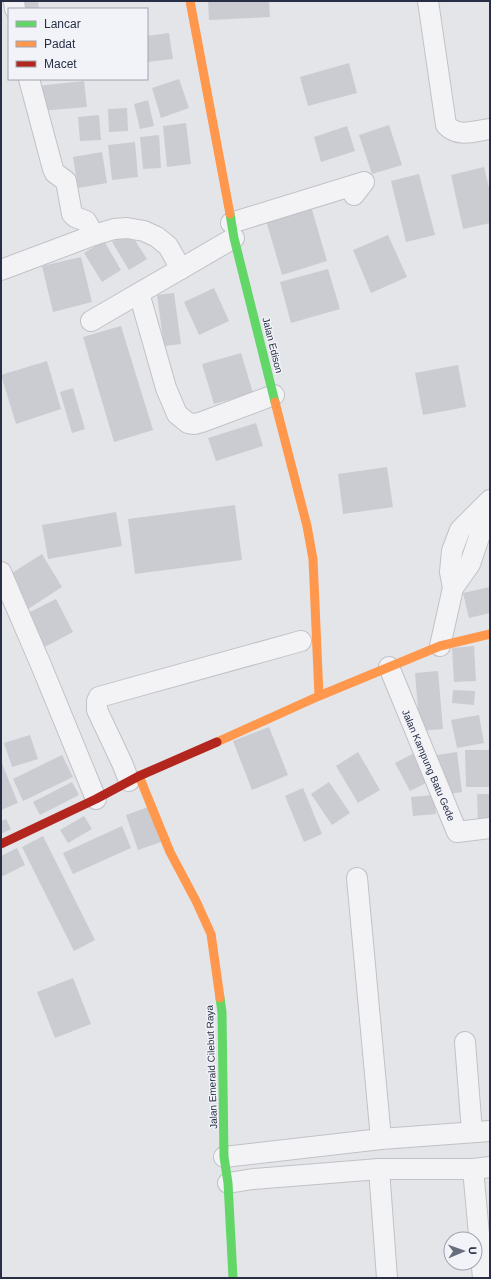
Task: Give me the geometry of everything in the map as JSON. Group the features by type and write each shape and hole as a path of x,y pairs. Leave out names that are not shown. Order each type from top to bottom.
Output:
{"street":[{"name":"Jalan Edison","path":"190,1 233,231 307,526 313,559 319,696"},
{"path":"428,1 446,125 451,130 461,133 490,129"},
{"path":"28,80 52,169 66,181 72,214 75,217 86,221 94,235"},
{"path":"91,321 181,269 233,231 364,182 354,195"},
{"path":"1,270 94,235 114,229 127,228 144,231 157,237 168,246 181,269"},
{"path":"139,294 166,388 177,414 188,423 195,424 202,422 274,395"},
{"path":"453,588 450,572 452,551 460,530 490,500"},
{"path":"440,646 453,588 470,564 490,505"},
{"path":"1,572 96,799"},
{"path":"1,844 96,799 134,779 319,696 440,646 490,634"},
{"path":"134,779 122,763 97,710 97,701 99,697 301,641"},
{"name":"Jalan Kampung Batu Gede","path":"388,667 457,832 490,828"},
{"name":"Jalan Emerald Cilebut Raya","path":"134,779 196,901 210,934 222,1012 224,1157 228,1183 233,1278"},
{"path":"357,878 382,1139"},
{"path":"224,1157 382,1139 481,1132 465,1042"},
{"path":"379,1168 387,1278"},
{"path":"228,1183 253,1179 379,1168 482,1168 483,1278"}],"building":[{"path":"16,1 38,1 39,8 17,8"},
{"path":"208,1 269,1 270,17 209,20"},
{"path":"169,33 173,59 148,62 148,36"},
{"path":"349,63 357,93 308,106 300,77"},
{"path":"179,79 189,108 161,118 152,88"},
{"path":"84,81 87,107 39,111 37,86"},
{"path":"148,100 154,126 140,129 134,104"},
{"path":"127,108 128,131 109,132 108,109"},
{"path":"99,115 101,140 80,141 78,117"},
{"path":"186,123 191,164 167,167 163,126"},
{"path":"389,125 402,165 372,174 359,135"},
{"path":"347,126 355,151 321,162 314,137"},
{"path":"159,135 161,168 143,169 140,137"},
{"path":"135,142 138,177 112,180 108,145"},
{"path":"102,152 107,183 78,188 73,157"},
{"path":"484,167 490,192 490,223 463,229 451,175"},
{"path":"419,174 435,235 406,242 391,181"},
{"path":"310,203 327,261 282,275 265,217"},
{"path":"129,231 147,259 129,270 112,242"},
{"path":"388,235 407,277 371,293 353,250"},
{"path":"104,241 121,270 102,282 84,253"},
{"path":"81,257 92,302 53,312 42,266"},
{"path":"328,269 340,309 291,323 280,282"},
{"path":"214,288 229,321 199,335 184,302"},
{"path":"174,293 181,344 164,346 157,295"},
{"path":"121,326 153,430 114,442 83,337"},
{"path":"241,353 253,393 214,404 202,364"},
{"path":"47,361 61,409 16,424 1,375"},
{"path":"458,365 466,407 423,415 415,373"},
{"path":"73,388 85,429 72,433 60,392"},
{"path":"256,423 263,446 216,461 208,438"},
{"path":"387,467 393,507 343,514 338,474"},
{"path":"235,505 242,560 135,574 128,519"},
{"path":"116,512 122,546 48,559 42,525"},
{"path":"42,554 62,587 25,611 4,578"},
{"path":"490,587 490,613 469,618 463,593"},
{"path":"56,599 73,632 39,650 22,616"},
{"path":"474,646 476,681 454,682 452,648"},
{"path":"438,671 443,729 420,731 415,673"},
{"path":"453,690 475,691 474,705 452,703"},
{"path":"479,715 484,743 457,748 451,720"},
{"path":"269,727 288,775 252,790 233,741"},
{"path":"30,735 38,759 12,767 4,743"},
{"path":"465,750 490,750 490,787 466,787"},
{"path":"358,752 380,790 358,803 336,766"},
{"path":"416,752 430,781 410,791 395,763"},
{"path":"457,752 462,792 442,795 437,755"},
{"path":"62,755 73,777 23,801 13,779"},
{"path":"1,761 18,803 1,810"},
{"path":"72,782 79,795 40,815 33,802"},
{"path":"329,782 350,813 332,825 311,794"},
{"path":"303,788 322,834 304,842 285,796"},
{"path":"477,794 490,794 490,824 478,824"},
{"path":"434,795 436,814 413,816 411,797"},
{"path":"148,807 161,842 138,850 126,815"},
{"path":"84,816 92,829 68,843 60,830"},
{"path":"6,819 11,829 1,834 1,821"},
{"path":"122,826 131,848 73,874 63,853"},
{"path":"43,836 95,940 74,951 22,847"},
{"path":"17,848 25,865 1,877 1,856"},
{"path":"73,978 91,1024 55,1038 37,992"}],"traffic: fast":[{"path":"230,214 234,238 275,402"},
{"path":"220,998 222,1012 224,1157 228,1183 233,1278"}],"traffic: slow":[{"path":"190,1 230,214"},
{"path":"275,402 307,526 313,559 319,696"},
{"path":"217,742 319,696 440,646 490,634"},
{"path":"139,776 170,852 196,901 211,934 220,998"}],"traffic: jam":[{"path":"1,844 96,799 139,776 217,742"}]}
